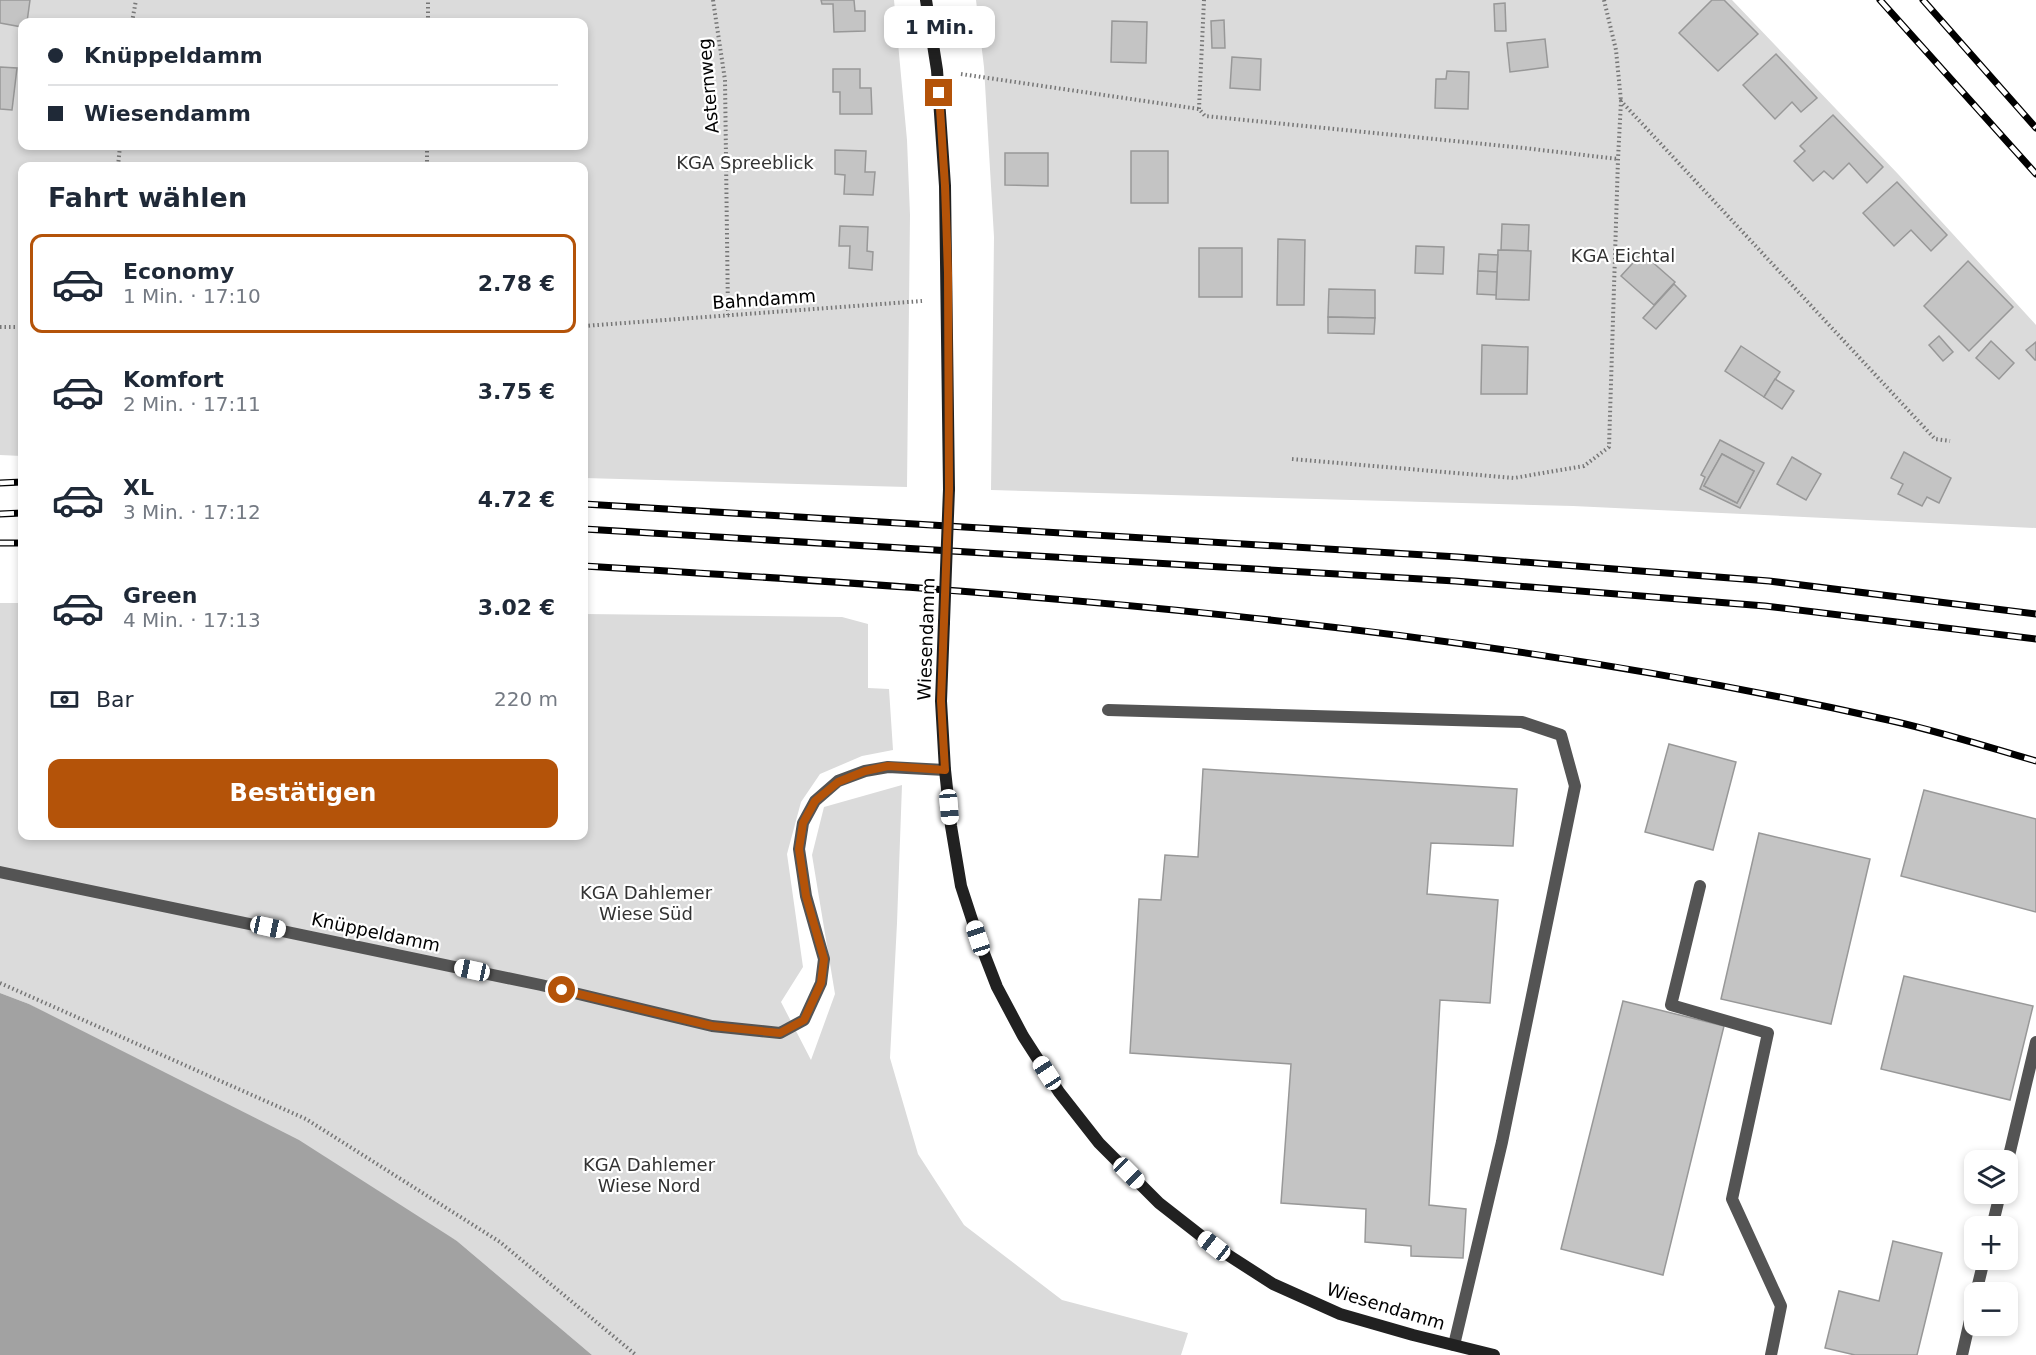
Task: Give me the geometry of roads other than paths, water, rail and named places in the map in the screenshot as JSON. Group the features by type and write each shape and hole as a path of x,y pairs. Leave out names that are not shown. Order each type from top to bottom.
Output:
{"street":[{"name":"Wiesendamm","path":"926,0 937,70 945,186 949,489 941,701 945,770 961,886 997,987 1023,1036 1059,1092 1099,1143 1159,1203 1214,1246 1273,1284 1340,1314 1494,1355"}],"lane":[{"path":"1108,710 1522,722 1561,735 1575,786 1502,1142 1454,1345"},
{"name":"Knüppeldamm","path":"0,872 541,985 712,1026 780,1033 804,1020 821,983 824,959 806,896 799,849 803,823 815,801 838,782 865,771 888,766 945,770"},
{"path":"1700,886 1671,1005 1768,1033 1732,1199 1781,1306 1771,1355"},
{"path":"2010,1150 2036,1042"},
{"path":"1962,1355 1966,1336"}],"railway":[{"path":"1880,0 2036,174"},
{"path":"1923,0 2036,128"},
{"path":"0,483 18,482"},
{"path":"588,504 1458,557 1769,581 2036,614"},
{"path":"0,514 18,513"},
{"path":"588,529 1455,581 1765,606 2036,639"},
{"path":"0,543 18,543"},
{"path":"588,566 1072,600 1397,635 1558,658 1719,685 1899,722 2036,761"}],"park label":[{"name":"KGA Spreeblick","path":"745,162"},
{"name":"KGA Eichtal","path":"1623,255"},
{"name":"KGA Dahlemer Wiese Süd","path":"646,902"},
{"name":"KGA Dahlemer Wiese Nord","path":"649,1174"}]}
